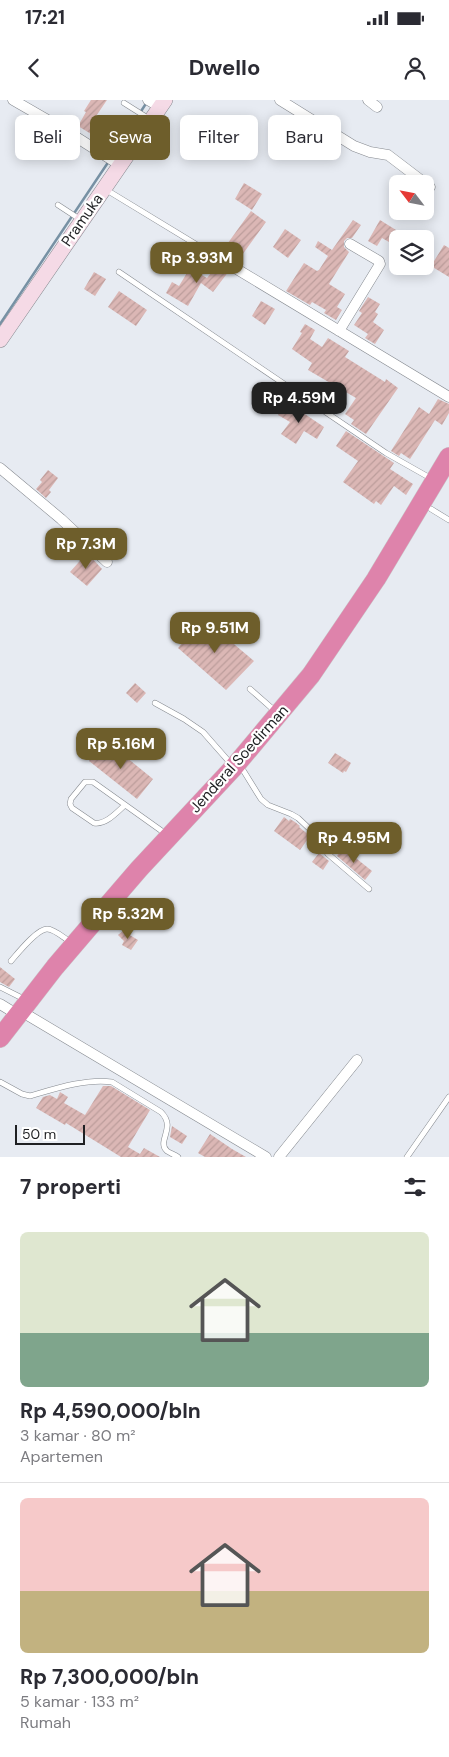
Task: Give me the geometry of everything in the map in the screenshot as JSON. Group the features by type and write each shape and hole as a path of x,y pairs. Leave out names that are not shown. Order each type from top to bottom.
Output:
{"highway":[{"name":"Jenderal Soedirman","path":"0,1052 25,1011 74,945 139,869 169,837 280,730 319,681 384,584 431,509 449,457"},
{"name":"Jenderal Soedirman","path":"0,1038 144,878 238,769 311,675 442,480"}],"street":[{"path":"13,100 118,164"},
{"path":"280,100 354,146 363,150 384,154 414,175"},
{"path":"368,100 377,106"},
{"name":"Pramuka","path":"0,340 79,218 104,188 154,108"},
{"path":"339,331 380,264 379,261 350,244"},
{"path":"235,268 449,397"},
{"path":"0,468 61,519 107,562"},
{"path":"0,1004 25,1011 266,1157"},
{"path":"280,1157 356,1060"}],"lane":[{"path":"124,103 137,111 154,108"},
{"path":"104,188 235,268"},
{"path":"58,205 79,218"},
{"path":"119,272 386,453 442,480"},
{"path":"431,509 449,520"},
{"path":"250,689 279,715"},
{"path":"155,703 203,732 238,769 261,799 268,805 298,818 314,834 328,854 369,888"},
{"path":"126,805 106,821 98,824 72,808 70,804 71,799 88,780 126,805 169,837"},
{"path":"11,961 39,932 47,929 74,945"},
{"path":"0,987 25,1011"},
{"path":"0,1082 22,1094 30,1096 102,1080 112,1082 161,1112 167,1118 168,1125 164,1145 166,1150 178,1157"},
{"path":"407,1157 449,1097"}],"building":[{"path":"91,100 107,100 97,115 90,115 90,133 80,127 80,122 86,112 84,111"},
{"path":"244,183 262,194 252,210 235,199"},
{"path":"251,211 266,222 237,262 233,262 220,254"},
{"path":"353,220 361,225 352,238 347,238 344,241 344,247 349,252 329,284 345,294 337,307 342,310 336,320 324,313 326,310 312,302 310,305 286,291 304,263 317,271 328,256 315,247 318,241 332,250"},
{"path":"380,220 396,230 389,230 389,242 382,238 377,246 368,241"},
{"path":"285,229 301,240 288,258 273,247"},
{"path":"444,245 449,248 449,277 434,268 434,261"},
{"path":"219,263 229,271 213,292 201,283 188,306 166,293 172,282 179,286 190,268 207,278"},
{"path":"94,272 106,279 95,296 84,289"},
{"path":"119,291 147,310 136,326 108,307"},
{"path":"368,297 380,304 375,312 378,314 373,322 384,330 375,344 365,338 368,334 354,325 362,313 359,311"},
{"path":"261,301 275,309 265,325 252,316"},
{"path":"305,324 315,330 310,339 322,347 328,338 349,351 345,357 385,382 386,379 398,388 366,434 351,424 354,420 345,414 356,398 308,370 312,363 292,349"},
{"path":"438,399 449,404 449,413 442,425 435,420 410,459 401,453 399,456 391,451 419,407 429,414"},
{"path":"287,402 324,427 317,439 304,431 296,444 281,434 290,422 278,415"},
{"path":"346,431 394,463 390,469 413,484 406,495 394,486 381,505 376,501 374,504 343,482 358,461 336,446"},
{"path":"48,470 58,478 49,490 51,492 46,498 36,489"},
{"path":"87,553 102,569 87,586 70,572"},
{"path":"203,618 254,661 226,690 178,648"},
{"path":"135,683 146,693 137,703 126,693"},
{"path":"105,740 153,779 137,799 89,761"},
{"path":"335,753 351,763 346,772 344,771 343,773 328,763"},
{"path":"284,817 289,821 290,819 295,822 310,836 300,850 274,831"},
{"path":"342,847 372,871 365,880 337,856"},
{"path":"319,853 329,861 323,870 312,862"},
{"path":"123,931 138,940 131,950 122,945 124,941 118,935"},
{"path":"0,967 15,979 9,987 0,982"},
{"path":"103,1086 111,1086 150,1110 128,1147 140,1154 144,1148 160,1157 121,1157 66,1123 65,1125 36,1108 43,1097 50,1095 57,1099 60,1092 68,1097 64,1103 85,1115"},
{"path":"172,1126 187,1136 182,1144 170,1137"},
{"path":"210,1134 246,1157 205,1157 198,1153"}],"waterway":[{"path":"139,115 147,102"},
{"path":"0,324 109,161"}]}
